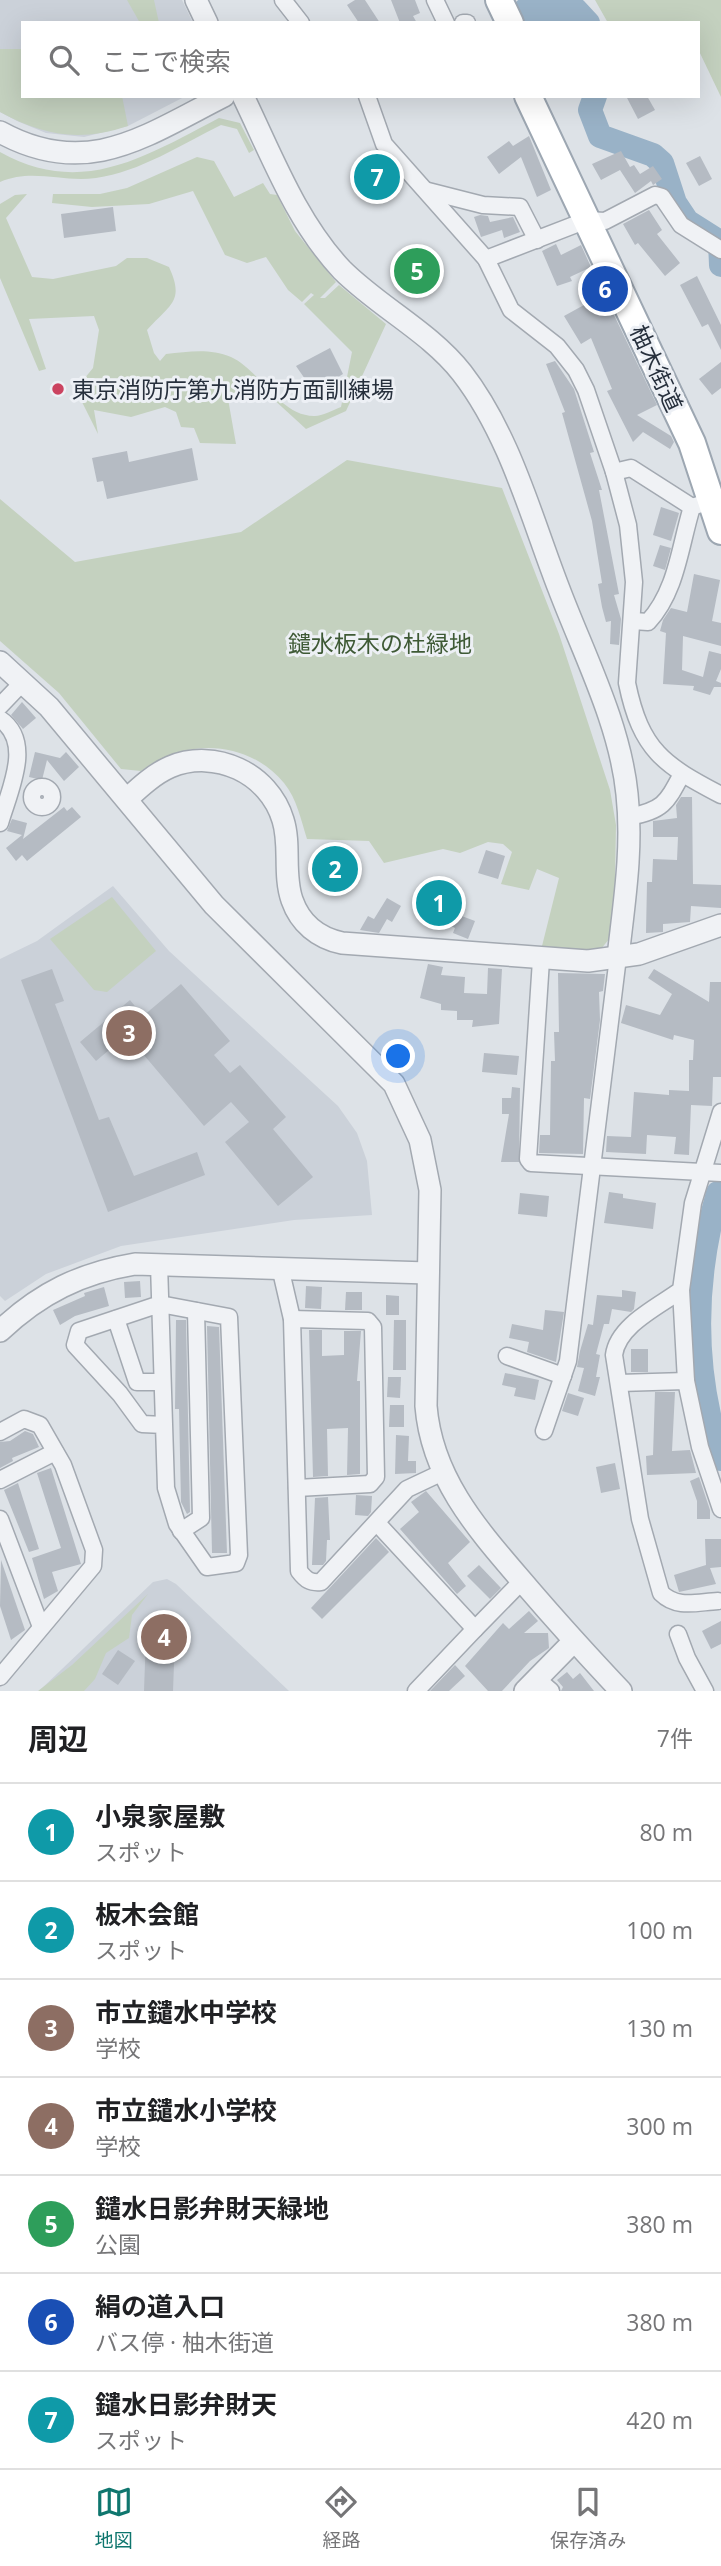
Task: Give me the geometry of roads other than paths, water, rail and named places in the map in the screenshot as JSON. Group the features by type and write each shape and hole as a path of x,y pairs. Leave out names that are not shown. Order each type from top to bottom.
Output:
{"main road":[{"path":"482,0 492,21"},
{"path":"499,0 509,21"},
{"name":"柚木街道","path":"529,98 596,220"},
{"name":"柚木街道","path":"546,98 687,433 721,531"}],"street":[{"path":"196,0 206,21"},
{"path":"283,0 299,21"},
{"path":"435,0 445,21"},
{"path":"0,132 53,153 95,153 133,141 220,98"},
{"path":"244,98 292,196 324,250 369,295 445,356 484,404 525,500 607,715 622,767 629,817 628,864 618,957 568,1361 544,1432"},
{"path":"368,98 384,144 486,259 511,310 545,335 576,370 614,472 631,552 633,621 627,683 629,696 650,748 682,774 721,795"},
{"path":"428,191 483,205 520,206 537,240"},
{"path":"486,259 596,220 647,198 659,196 681,225 718,248"},
{"path":"614,472 631,468 711,496 680,557 664,597 648,622 633,621"},
{"path":"0,662 23,682 127,799 214,905 260,953 366,1052 394,1084 410,1115 427,1166 430,1217 426,1416 443,1472 471,1521 574,1641 621,1691"},
{"path":"0,706 23,682"},
{"path":"0,719 9,725 18,743 0,823"},
{"path":"127,799 159,773 178,764 205,760 234,766 260,783 276,804 285,829 291,898 302,919 320,935 351,944 578,962 655,949 721,925"},
{"path":"629,817 652,812 665,804 682,774"},
{"path":"9,789 33,795"},
{"path":"541,960 528,1159 531,1163 711,1173"},
{"path":"721,1112 711,1173 693,1203 681,1290 686,1381 700,1447 721,1509"},
{"path":"0,1331 27,1306 66,1282 105,1269 159,1264 428,1273"},
{"path":"159,1264 160,1304 162,1382 164,1425 166,1488 181,1531 207,1567 236,1563 239,1555 232,1323 229,1317 160,1304 79,1331 75,1345 120,1394 142,1424 164,1425"},
{"path":"281,1267 292,1319 299,1571 313,1583 321,1582 407,1489 443,1472"},
{"path":"681,1290 625,1331 616,1343 619,1383 640,1519 661,1593 670,1601 679,1604 718,1601"},
{"path":"181,1531 201,1518 196,1311"},
{"path":"116,1319 137,1382 162,1382"},
{"path":"292,1319 368,1321 373,1327 376,1478 370,1484 297,1488"},
{"path":"507,1356 563,1376"},
{"path":"619,1383 686,1381"},
{"path":"0,1432 24,1419 40,1424 63,1465 95,1558 93,1566 0,1677"},
{"path":"0,1480 55,1452"},
{"path":"0,1519 41,1627"},
{"path":"377,1523 475,1629"},
{"path":"416,1691 522,1581"},
{"path":"678,1633 687,1658 705,1691"},
{"path":"538,1687 574,1641"}],"waterway":[{"path":"525,10 575,9 586,21"},
{"path":"594,98 590,110 600,136 653,155 662,163 675,203 687,221 720,242 721,265"},
{"path":"718,1193 704,1259 699,1326 705,1393 721,1459"}],"place":[{"name":"鑓水日影弁財天","path":"377,177"},
{"name":"鑓水日影弁財天緑地","path":"417,271"},
{"name":"絹の道入口","path":"605,289"},
{"name":"東京消防庁第九消防方面訓練場","path":"58,389"},
{"name":"板木会館","path":"335,869"},
{"name":"小泉家屋敷","path":"439,903"},
{"name":"市立鑓水中学校","path":"129,1033"},
{"name":"市立鑓水小学校","path":"164,1637"}],"park label":[{"name":"鑓水板木の杜緑地","path":"380,643"}]}
